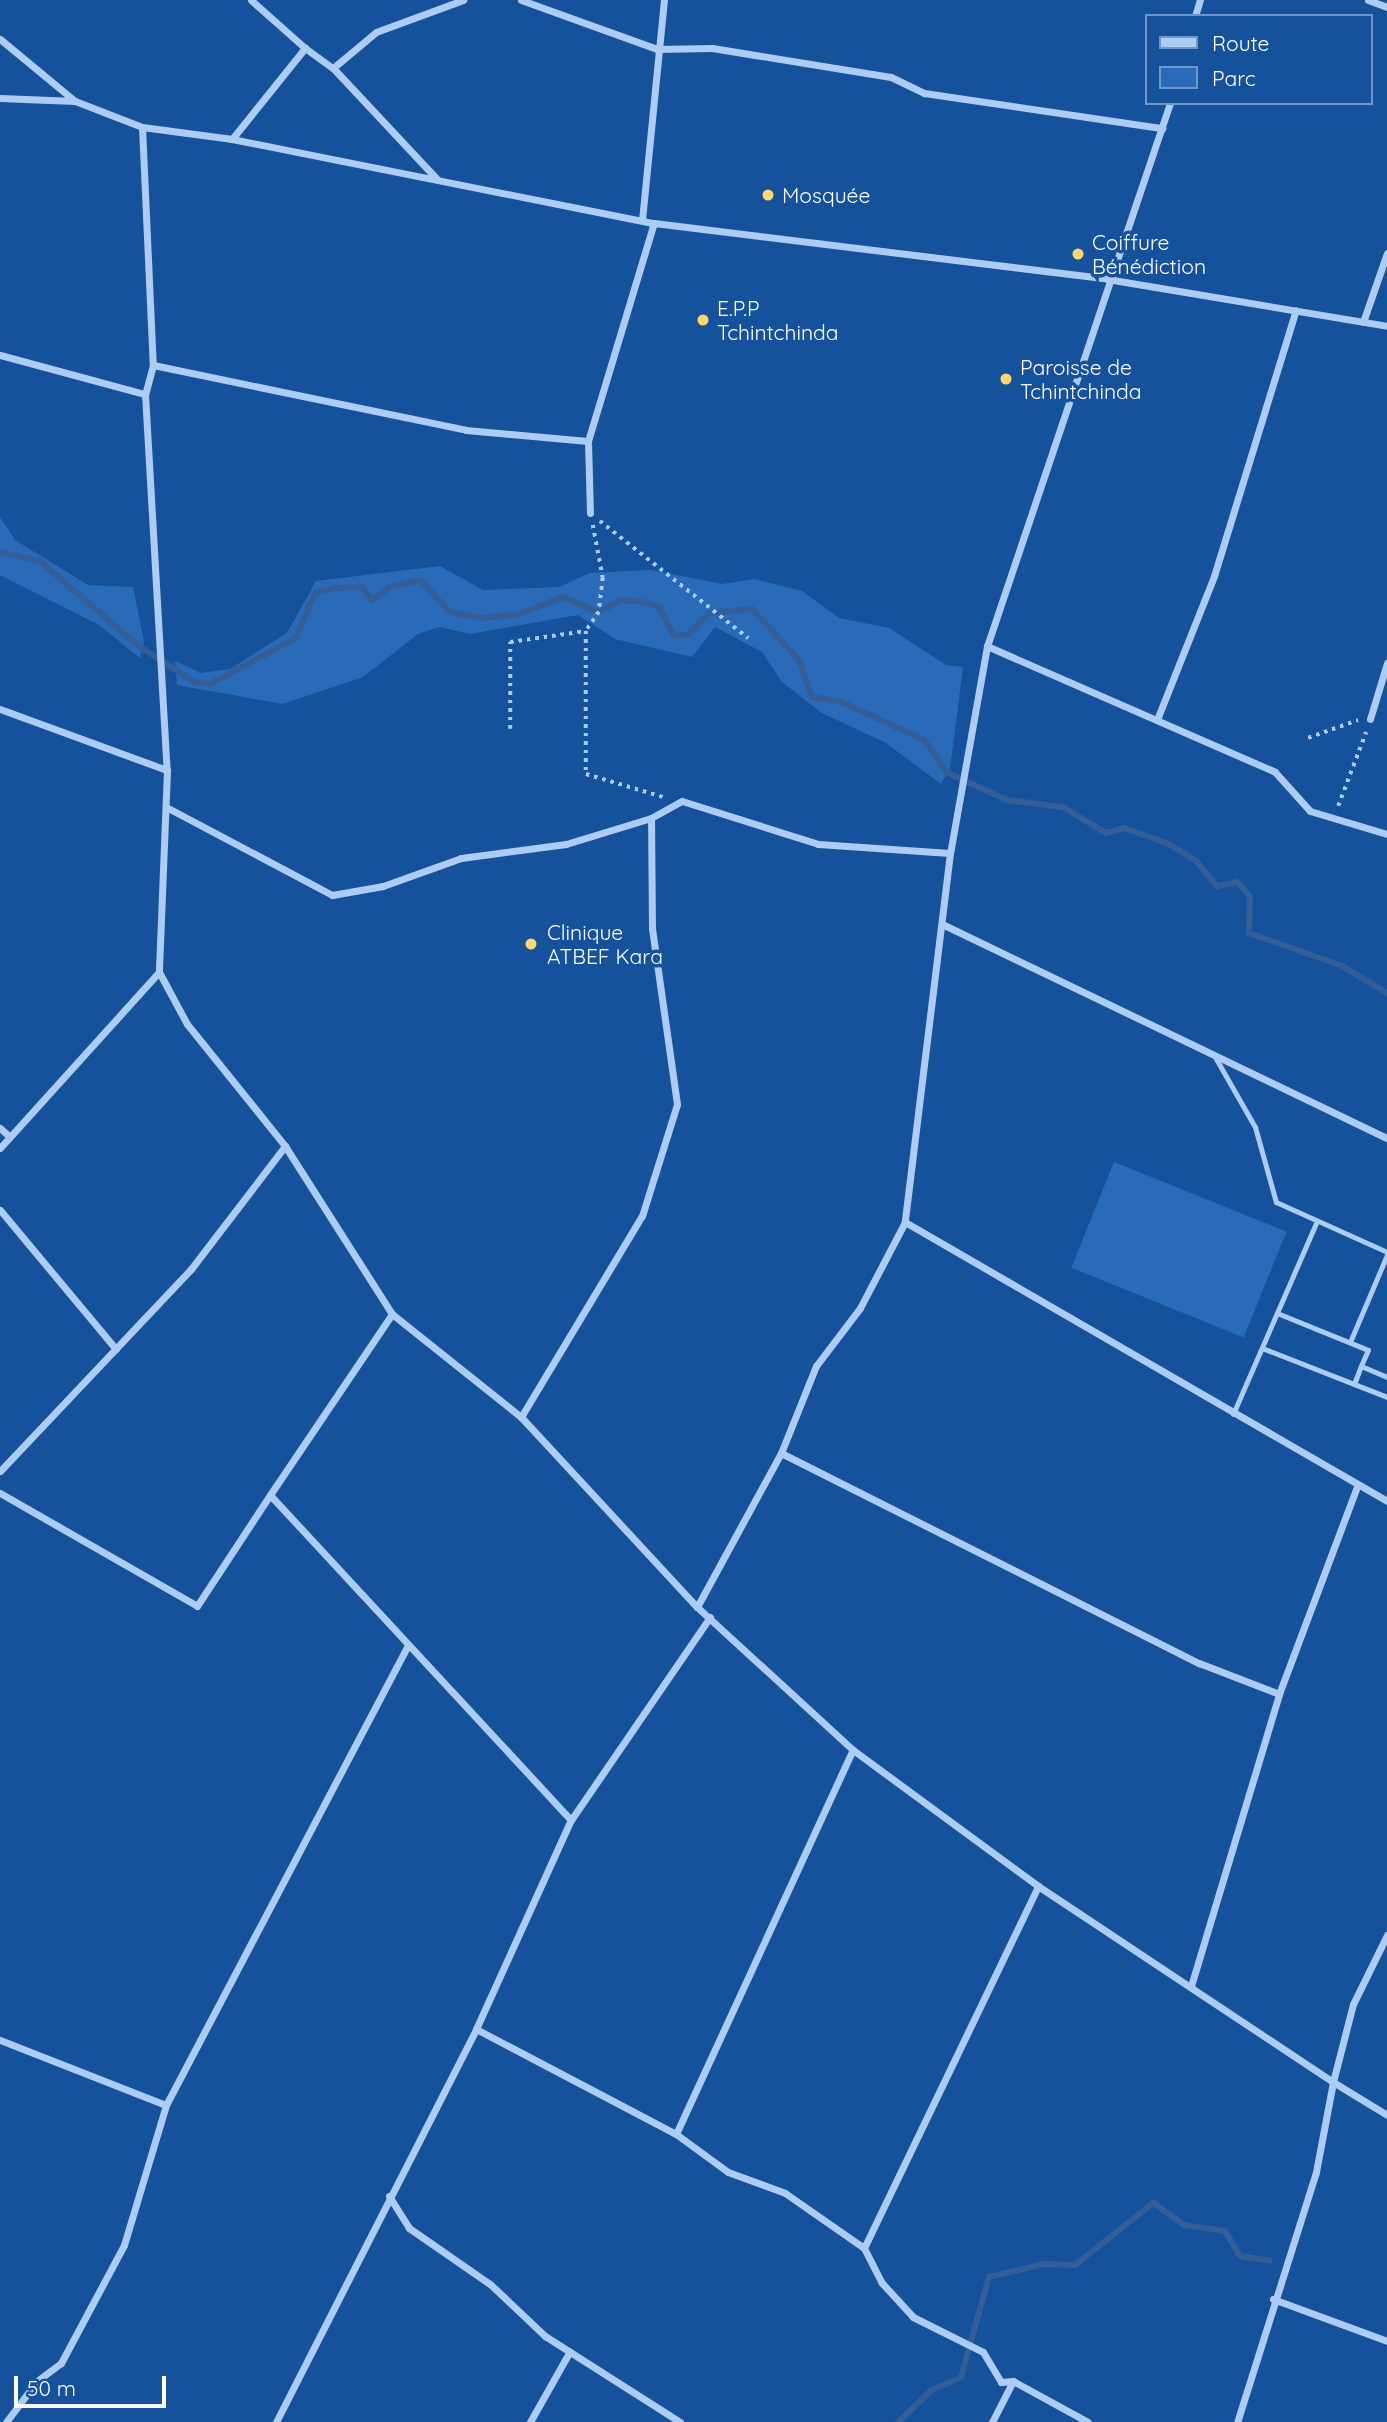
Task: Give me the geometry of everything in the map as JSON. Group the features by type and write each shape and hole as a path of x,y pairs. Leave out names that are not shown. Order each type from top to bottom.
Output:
{"street":[{"path":"251,0 305,48 333,68 437,179"},
{"path":"333,68 376,32 463,0"},
{"path":"521,0 657,49 712,48 891,78 924,93 1162,128"},
{"path":"642,220 664,0"},
{"path":"1368,0 1387,7"},
{"path":"0,39 75,101 142,127 232,139 654,223 1107,279 1387,326"},
{"path":"232,139 305,48"},
{"path":"0,98 75,101"},
{"path":"697,1607 781,1453 816,1366 860,1308 905,1222 950,853 987,646 1107,279 1169,105"},
{"path":"142,127 153,365 145,394 167,770 159,972 187,1024 285,1146 392,1314 521,1417 697,1607 853,1751 1038,1886 1387,2115"},
{"path":"590,513 588,441 654,223"},
{"path":"1363,321 1387,253"},
{"path":"1158,717 1214,576 1296,310"},
{"path":"0,355 145,394"},
{"path":"153,365 466,430 588,441"},
{"path":"987,646 1158,717 1275,772 1310,811 1387,835"},
{"path":"1370,719 1387,663"},
{"path":"0,709 167,770"},
{"path":"166,807 332,895 383,886 461,858 566,844 651,818 682,801 818,844 950,853"},
{"path":"521,1417 642,1216 677,1104 652,929 651,818"},
{"path":"942,924 1387,1138"},
{"path":"0,1148 159,972"},
{"path":"0,1128 9,1136"},
{"path":"0,1471 191,1269 285,1146"},
{"path":"0,1210 116,1349"},
{"path":"905,1222 1357,1487 1387,1501"},
{"path":"0,1493 197,1606 392,1314"},
{"path":"781,1453 1199,1663 1279,1694"},
{"path":"1191,1986 1279,1694 1357,1487"},
{"path":"270,1495 571,1820"},
{"path":"276,2422 476,2029 571,1820 710,1617"},
{"path":"6,2422 37,2381 61,2363 124,2245 166,2105 408,1645"},
{"path":"676,2134 853,1751"},
{"path":"864,2248 1038,1886"},
{"path":"1237,2422 1273,2299 1316,2172 1333,2082 1353,2004 1387,1935"},
{"path":"476,2029 676,2134 728,2172 785,2193 864,2248 881,2283 913,2317 983,2352 1001,2382 1013,2381 1088,2422"},
{"path":"0,2040 166,2105"},
{"path":"389,2196 409,2228 570,2351 680,2422"},
{"path":"1273,2299 1387,2342"},
{"path":"530,2422 570,2351"},
{"path":"992,2422 1013,2381"}],"lane":[{"path":"1214,1055 1255,1127 1276,1202 1316,1223 1387,1253 1350,1342"},
{"path":"1233,1414 1316,1223"},
{"path":"1277,1313 1368,1350 1354,1384"},
{"path":"1262,1348 1387,1397"},
{"path":"1360,1366 1387,1377"}],"path":[{"path":"590,513 603,578 599,612 586,631 586,774 682,801"},
{"path":"590,513 713,617 728,616 748,638"},
{"path":"510,729 510,642 586,631"},
{"path":"1308,738 1324,728 1370,719"},
{"path":"1332,816 1370,719"}],"green space":[{"path":"0,517 15,540 88,585 133,587 144,642 140,658 99,625 0,575"},
{"path":"440,566 483,590 559,587 590,573 651,570 722,584 754,579 802,591 839,618 889,628 946,665 963,667 950,768 941,784 886,743 822,713 782,682 762,652 715,627 692,657 615,639 578,615 470,634 440,627 418,634 363,677 282,704 177,685 175,661 201,673 230,669 287,633 316,581"},
{"path":"1114,1162 1286,1232 1244,1337 1071,1268"}],"waterway":[{"path":"0,552 40,561 136,644 194,682 210,684 296,638 315,593 334,588 362,587 372,600 390,587 420,580 450,612 480,618 517,615 563,597 599,612 621,600 642,602 659,607 674,636 689,634 709,613 752,609 799,660 812,697 842,702 924,740 946,772 1007,800 1063,807 1106,833 1124,828 1169,844 1196,861 1217,886 1237,882 1243,888 1250,897 1249,933 1342,966 1387,993"},
{"path":"898,2422 932,2390 961,2377 989,2277 1044,2264 1075,2265 1153,2203 1184,2225 1225,2231 1240,2256 1270,2261"}],"place":[{"name":"Mosquée","path":"768,195"},
{"name":"Coiffure Bénédiction","path":"1078,254"},
{"name":"E.P.P Tchintchinda","path":"703,320"},
{"name":"Paroisse de Tchintchinda","path":"1006,379"},
{"name":"Clinique ATBEF Kara","path":"531,944"}]}
